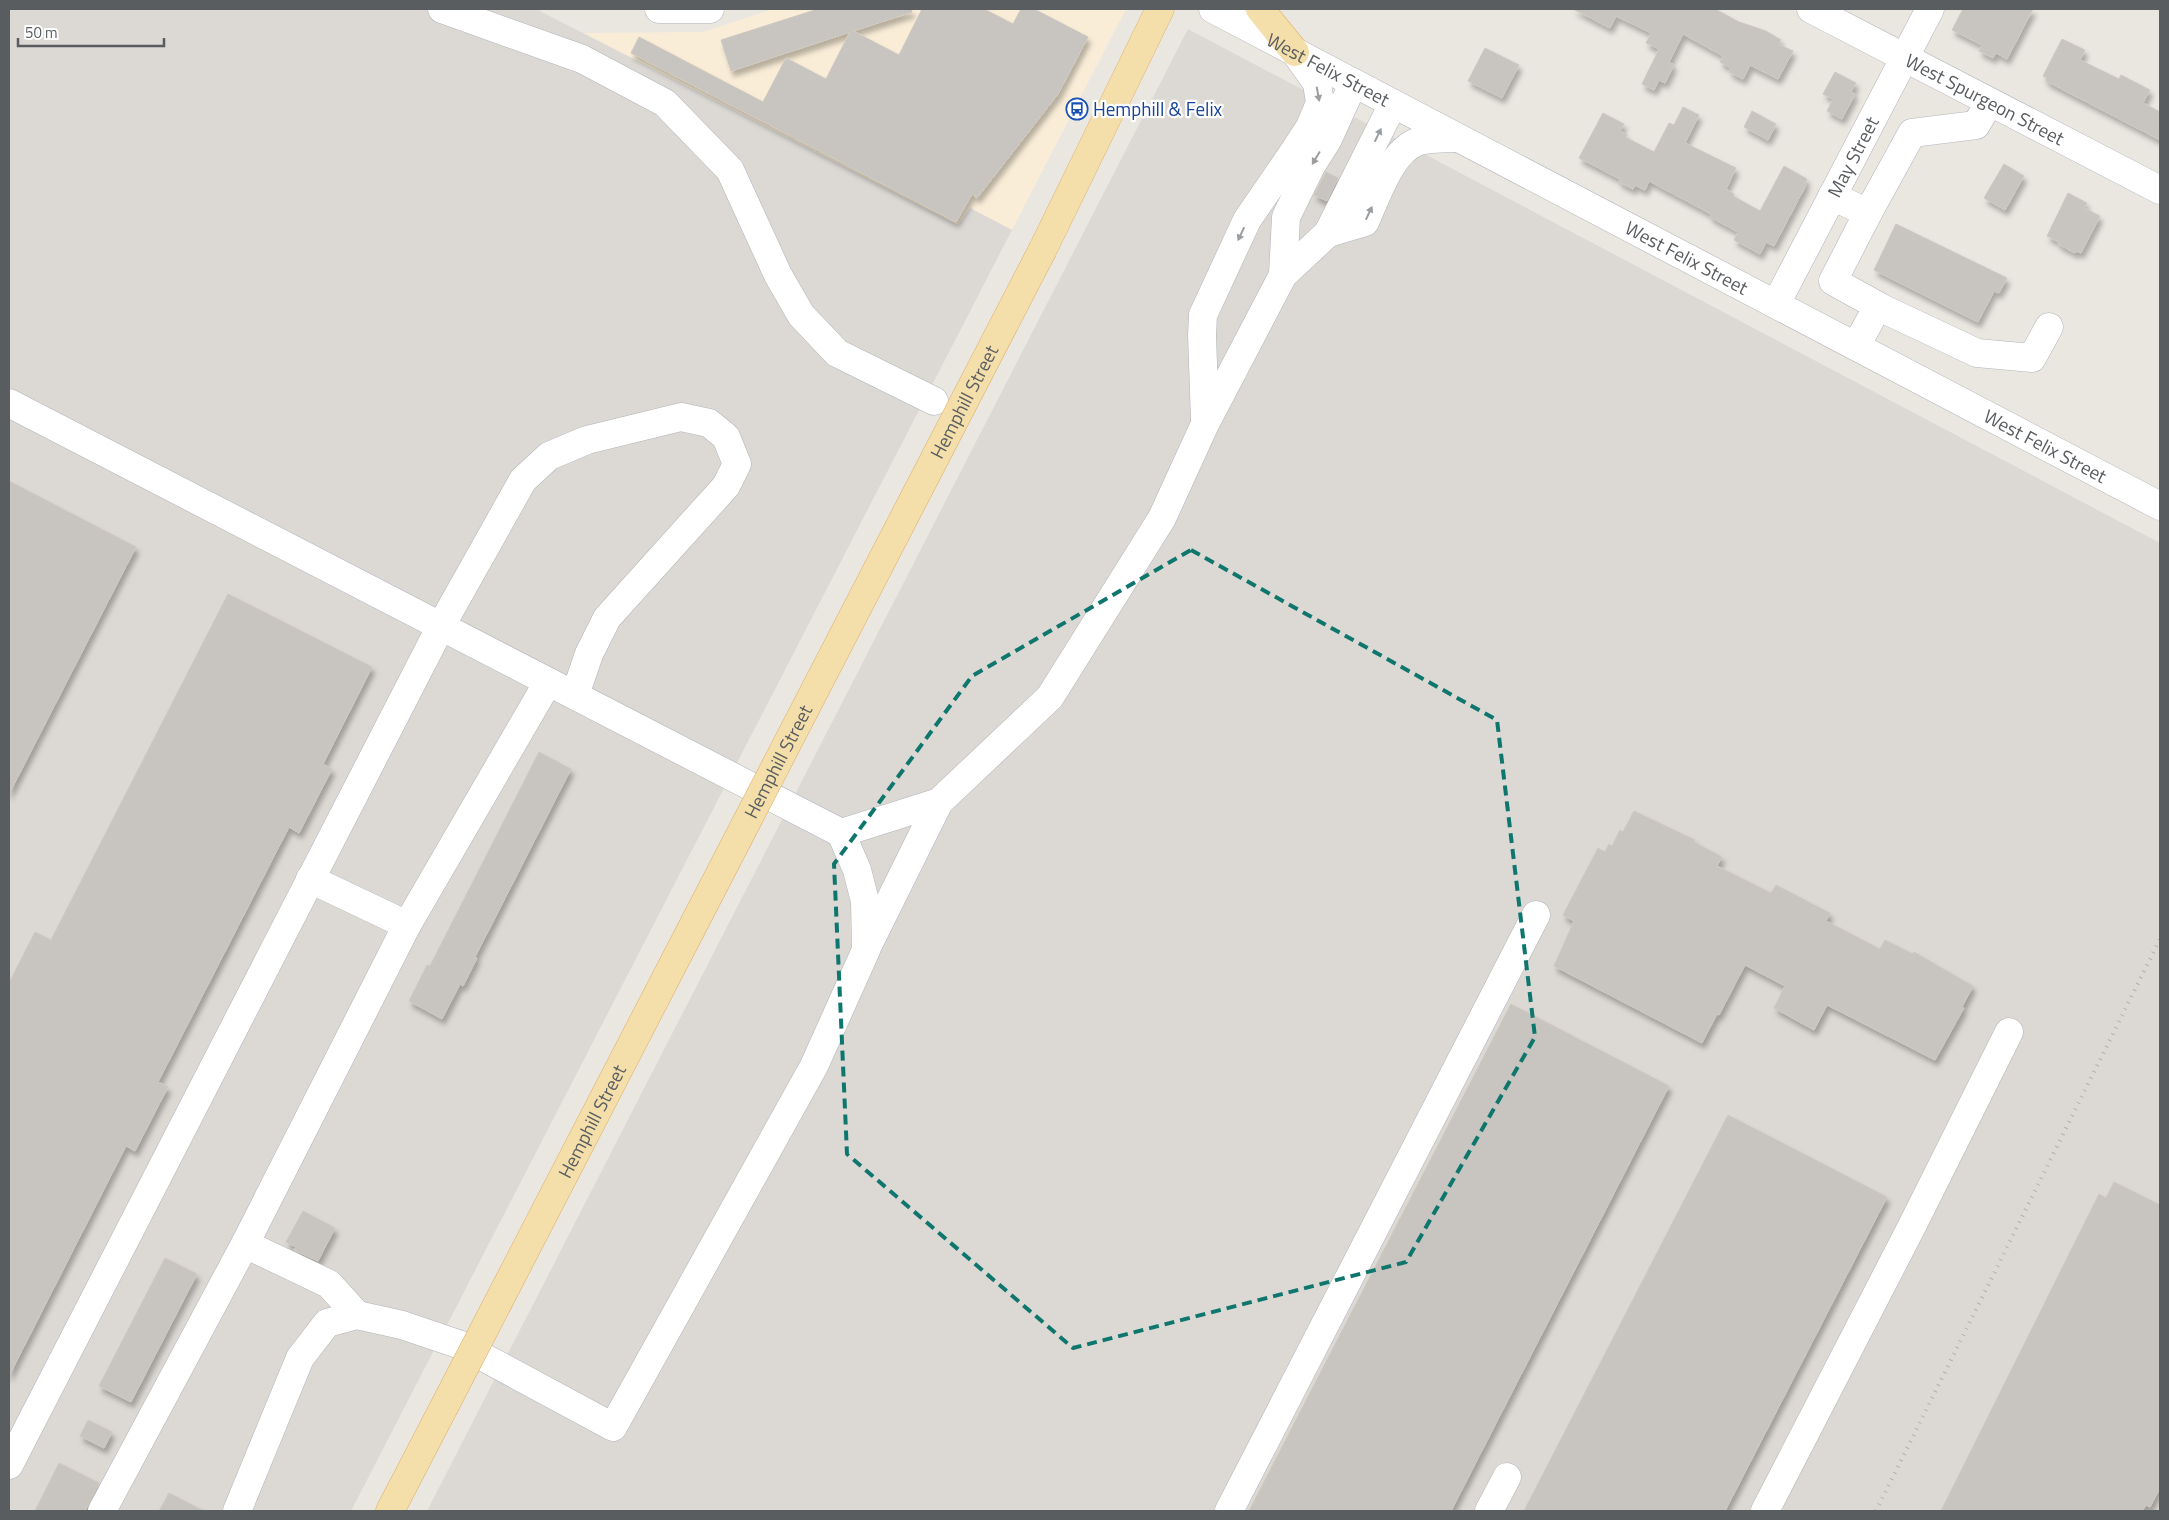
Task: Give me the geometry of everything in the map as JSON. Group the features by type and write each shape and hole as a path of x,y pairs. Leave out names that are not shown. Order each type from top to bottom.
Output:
{"main road":[{"name":"Hemphill Street","path":"390,1511 1043,249 1160,9"},
{"path":"1260,9 1295,52"}],"street":[{"path":"442,9 582,59 665,103 730,170 778,274 801,315 838,353 934,401"},
{"path":"659,9 710,9"},
{"name":"West Felix Street","path":"1213,9 2151,501"},
{"name":"West Spurgeon Street","path":"1811,9 2160,190"},
{"name":"May Street","path":"1776,304 1930,9"},
{"path":"1205,424 1203,315 1247,220 1310,127 1320,103 1317,83 1295,52"},
{"path":"1283,275 1286,217 1328,139 1353,84"},
{"path":"1989,103 1976,125 1912,133 1833,281 1875,305 1977,353 2032,358 2049,327"},
{"path":"237,1511 300,1358 327,1323 357,1314 402,1325 461,1345 613,1427 814,1066 866,950 939,802 1050,697 1162,518 1205,424 1283,275 1328,233 1393,104"},
{"path":"1328,233 1364,222 1395,160 1406,149 1419,141 1458,138"},
{"path":"1832,196 1868,213"},
{"path":"1856,346 1878,306 1875,305"},
{"path":"9,403 841,833 856,870 865,901 866,950"},
{"path":"9,1465 441,626 523,480 549,456 587,440 681,417 710,423 726,437 737,464 726,486 607,618 589,654 575,696"},
{"path":"102,1511 245,1244 407,924 548,682"},
{"path":"841,833 939,802"},
{"path":"310,879 407,924"},
{"path":"1229,1511 1536,915"},
{"path":"1765,1511 1912,1226 2009,1032"},
{"path":"245,1244 329,1284 357,1314"},
{"path":"1490,1511 1507,1477"}],"highlighted area":[{"path":"1191,550 1497,720 1535,1037 1406,1262 1073,1348 847,1154 834,864 972,676"}],"shaded area":[{"path":"9,9 536,9 958,225 970,208 1012,230 351,1511 9,1511"},
{"path":"773,9 1126,9 1012,230 970,208 958,225 583,33 703,32"},
{"path":"1188,29 2160,543 2160,1511 427,1511"}],"building":[{"path":"818,9 911,9 912,12 853,31 899,55 922,9 984,9 1013,24 1021,9 1034,9 1088,37 1058,94 977,198 972,194 956,222 631,53 639,37 763,102 786,58 826,79 850,32 731,71 721,40"},
{"path":"1573,9 1715,9 1739,22 1766,31 1781,40 1778,44 1793,51 1778,79 1750,65 1743,79 1729,72 1731,68 1720,62 1723,56 1683,34 1669,62 1674,65 1665,83 1659,80 1654,90 1642,84 1659,49 1646,43 1651,33 1616,16 1610,28"},
{"path":"1963,9 2033,9 2007,59 1996,53 1993,58 1979,51 1982,45 1952,30"},
{"path":"2062,39 2085,50 2080,60 2119,79 2121,75 2150,90 2143,103 2160,112 2160,140 2046,81 2047,78 2043,76"},
{"path":"1485,48 1519,65 1502,98 1468,81"},
{"path":"1835,72 1856,83 1851,92 1855,94 1842,119 1827,111 1833,99 1823,94"},
{"path":"1683,107 1699,115 1685,143 1736,168 1726,189 1734,194 1733,196 1760,211 1784,166 1807,179 1806,185 1774,246 1766,242 1760,254 1734,240 1738,232 1710,217 1711,214 1649,181 1645,190 1635,185 1633,189 1619,182 1620,179 1579,158 1603,113 1624,124 1620,131 1627,135 1625,137 1654,152 1669,123 1674,125"},
{"path":"1752,111 1776,124 1768,140 1744,127"},
{"path":"2004,164 2024,176 2005,210 1984,198"},
{"path":"1326,172 1338,178 1327,201 1314,195"},
{"path":"2068,193 2087,203 2084,208 2100,216 2081,253 2076,251 2075,253 2047,236"},
{"path":"1896,224 2007,278 1999,293 1994,291 1978,322 1874,270"},
{"path":"9,481 136,547 9,794"},
{"path":"228,594 372,667 323,764 332,769 299,833 289,827 158,1082 168,1087 135,1151 126,1146 9,1376 9,983 35,932 51,940"},
{"path":"539,752 571,769 475,957 477,958 463,986 460,984 442,1019 409,1001 427,965 430,966"},
{"path":"1634,811 1695,840 1694,842 1722,857 1717,866 1771,893 1776,885 1830,913 1826,921 1880,949 1885,940 1913,954 1914,952 1973,986 1962,1007 1964,1008 1935,1060 1827,1005 1814,1030 1774,1008 1785,986 1745,965 1702,1043 1554,966 1574,921 1563,915 1598,848 1605,852 1609,844 1612,846 1620,830 1623,832"},
{"path":"1511,1004 1669,1086 1451,1511 1249,1511"},
{"path":"1728,1115 1887,1197 1725,1511 1524,1511"},
{"path":"2114,1182 2160,1205 2160,1488 2150,1507 2146,1505 2142,1511 1941,1511 2099,1194 2106,1198"},
{"path":"303,1211 335,1228 318,1261 294,1250 296,1247 286,1242"},
{"path":"165,1258 197,1274 131,1402 99,1386"},
{"path":"88,1420 112,1432 104,1448 80,1436"},
{"path":"59,1463 99,1483 85,1511 35,1511"},
{"path":"169,1493 204,1511 159,1511"}],"railway":[{"path":"1876,1511 2160,939"}],"place":[{"name":"Hemphill & Felix","path":"1077,109"}]}
